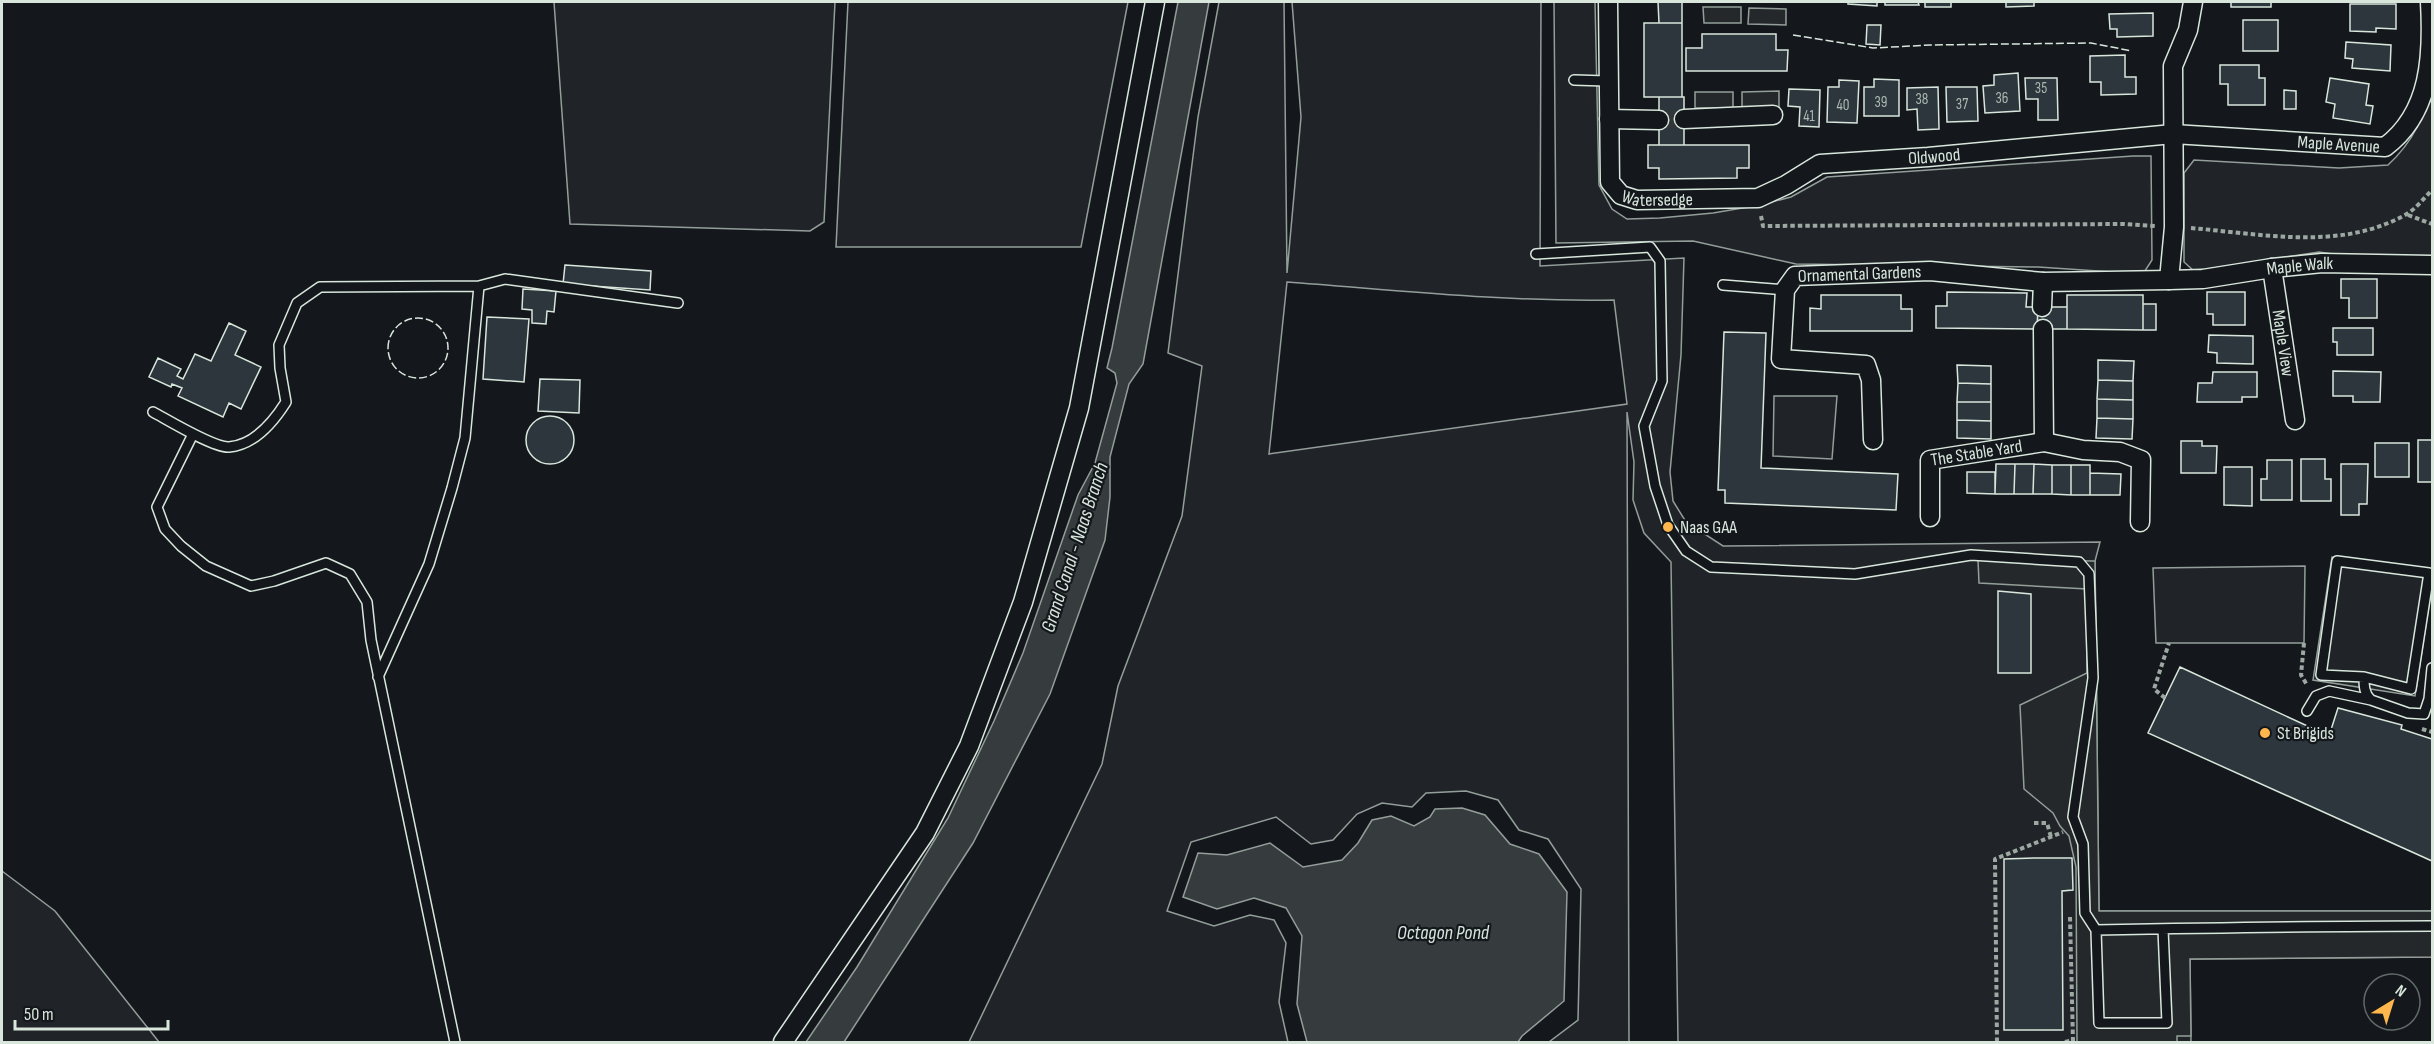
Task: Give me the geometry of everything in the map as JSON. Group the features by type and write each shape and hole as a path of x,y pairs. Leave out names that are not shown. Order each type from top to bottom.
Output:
{"street":[{"path":"783,1042 925,833 969,746 1023,602 1079,408 1155,2"},
{"name":"Watersedge","path":"1608,2 1607,81 1610,182 1621,195 1636,200 1705,200"},
{"path":"2169,280 2174,227 2173,66 2188,30 2193,2"},
{"name":"Maple Avenue","path":"2173,134 2385,147 2400,136 2419,104 2428,76 2432,44 2430,2"},
{"path":"1684,119 1773,115"},
{"path":"1609,119 1659,120"},
{"name":"Oldwood","path":"1705,200 1758,198 1786,185 1820,164 1928,157 2173,134"},
{"name":"Maple Walk","path":"2169,280 2203,279 2322,263 2433,265"},
{"name":"Maple View","path":"2272,268 2295,420"},
{"name":"Ornamental Gardens","path":"1873,440 1871,380 1866,365 1781,358 1785,290 1795,276 1930,271 2043,282 2169,280"},
{"path":"2042,307 2043,282"},
{"name":"The Stable Yard","path":"2043,329 2044,442"},
{"name":"The Stable Yard","path":"1930,517 1930,460 2044,442 2082,450 2120,452 2140,460 2140,522"}],"lane":[{"path":"1574,80 1607,81"},
{"path":"1536,254 1650,247 1660,261 1662,381 1644,426 1655,486 1668,525 1686,551 1711,567 1855,574 1971,555 2079,562 2089,574 2093,678 2073,817 2083,844 2085,913 2096,930 2099,1023 2167,1023 2163,929"},
{"path":"153,412 193,434 228,447 248,441 273,422 286,402 280,368 279,345 297,303 320,286 478,286 505,279 678,303"},
{"path":"1723,285 1785,290"},
{"path":"378,677 429,564 465,438 478,286"},
{"path":"193,434 157,507 165,529 181,546 206,566 251,586 274,581 326,562 350,574 367,602 378,677 455,1042"},
{"path":"2337,561 2431,573 2411,688 2364,676 2321,675 2337,561"},
{"path":"2307,711 2316,696 2329,691 2371,700 2408,713 2424,714 2429,699 2433,668"},
{"path":"2364,676 2365,690 2371,700"},
{"path":"2096,930 2433,926"}],"path":[{"path":"1758,198 1763,226 2124,224 2317,239 2364,232 2407,214 2433,190"},
{"path":"2407,214 2433,224"},
{"path":"2165,698 2154,689 2169,643"},
{"path":"2034,823 2047,823 2051,837"},
{"path":"1997,1042 1995,859 2077,827"},
{"path":"2065,1042 2073,1041 2070,903 2085,901"}],"shaded area":[{"path":"554,2 835,2 824,222 810,231 570,224"},
{"path":"848,2 1128,2 1081,247 836,247"},
{"path":"1219,2 1284,2 1287,273 1301,117 1292,2 1541,2 1540,266 1684,258 1681,355 1670,472 1673,501 1686,522 1723,546 2100,542 2095,561 2099,911 2432,911 2432,957 2190,959 2191,1042 1678,1042 1671,562 1644,533 1633,500 1634,462 1627,412 1629,1042 1549,1042 1578,1020 1581,889 1548,839 1519,830 1498,800 1466,791 1426,793 1412,807 1382,803 1357,814 1333,840 1311,844 1276,817 1191,842 1167,911 1214,926 1250,915 1274,920 1286,943 1279,1002 1288,1042 969,1042 1102,764 1118,686 1182,516 1202,366 1168,353 1198,117","holes":["1287,282 1491,297 1614,300 1627,404 1269,454"]},
{"path":"1554,2 1595,2 1599,185 1612,209 1627,219 1713,213 1760,205 1791,197 1827,177 2151,156 2152,260 2143,274 2038,267 1796,264 1693,241 1556,243"},
{"path":"1703,7 1741,7 1741,23 1704,23"},
{"path":"1749,8 1786,9 1786,25 1748,24"},
{"path":"2432,80 2432,258 2354,257 2319,252 2194,271 2184,262 2184,173 2194,160 2339,168 2388,165 2405,147 2418,127 2427,104"},
{"path":"1779,91 1779,107 1742,107 1742,92"},
{"path":"1695,92 1733,92 1733,108 1695,108"},
{"path":"1774,396 1837,396 1832,459 1773,456"},
{"path":"2332,557 2432,573 2415,696 2313,680"},
{"path":"1978,560 2095,561 2099,911 2432,911 2432,957 2190,959 2191,1036 2177,1036 2177,1042 2077,1042 2076,867 2069,836 2053,813 2024,789 2020,705 2087,673 2087,589 1979,583"},
{"path":"2305,566 2304,643 2156,643 2153,568"},
{"path":"2,871 55,911 159,1042 2,1042"}],"water":[{"name":"Grand Canal - Naas Branch","path":"1178,2 1209,2 1143,364 1129,384 1110,457 1110,497 1105,540 1050,694 973,843 844,1042 806,1042 857,967 948,818 1023,653 1078,495 1095,463 1117,383 1115,373 1107,368"},
{"name":"Octagon Pond","path":"1462,808 1485,815 1510,844 1539,854 1567,892 1564,1001 1522,1036 1518,1042 1307,1042 1297,1004 1302,936 1286,908 1254,898 1217,909 1183,897 1198,853 1227,855 1270,843 1303,867 1342,860 1358,843 1372,820 1391,816 1414,826 1430,817 1435,809"}],"building":[{"path":"1658,2 1682,2 1682,23 1659,23"},
{"path":"1848,2 1877,2 1877,6 1848,4"},
{"path":"1885,2 1918,2 1919,5 1885,5"},
{"path":"1925,2 1951,2 1951,7 1925,7"},
{"path":"2006,2 2034,2 2034,6 2006,7"},
{"path":"2231,2 2271,2 2271,7 2231,7"},
{"path":"2350,4 2396,4 2396,29 2376,28 2376,32 2350,31"},
{"path":"2153,13 2153,36 2117,37 2117,29 2110,29 2109,14"},
{"path":"2243,20 2278,20 2278,51 2243,51"},
{"path":"1644,23 1682,23 1682,97 1644,97"},
{"path":"1867,25 1881,25 1880,45 1866,44"},
{"path":"1702,34 1776,34 1776,50 1788,50 1787,71 1686,71 1686,48 1702,48"},
{"path":"2346,42 2391,45 2390,71 2352,68 2353,59 2345,58"},
{"path":"2125,55 2125,77 2136,77 2136,94 2101,95 2101,82 2090,82 2090,56"},
{"path":"2220,65 2259,65 2259,78 2265,78 2265,105 2228,105 2228,84 2220,84"},
{"path":"2018,73 2020,111 1985,113 1983,86 1994,85 1994,75"},
{"path":"2025,78 2057,78 2058,120 2038,120 2038,99 2026,99"},
{"path":"2330,78 2369,84 2366,105 2373,106 2370,124 2333,118 2335,104 2326,102"},
{"path":"1874,79 1899,80 1899,116 1864,116 1864,87 1874,87"},
{"path":"1839,80 1859,81 1857,123 1827,122 1828,87 1839,87"},
{"path":"1938,87 1939,129 1918,130 1917,109 1907,110 1907,88"},
{"path":"1946,87 1977,87 1978,121 1947,122"},
{"path":"1789,89 1820,90 1819,127 1799,126 1800,107 1788,106"},
{"path":"2284,90 2296,91 2296,109 2284,109"},
{"path":"1659,97 1684,97 1684,145 1659,145"},
{"path":"1648,145 1749,145 1749,168 1737,168 1737,178 1659,179 1659,168 1648,168"},
{"path":"565,265 651,271 650,290 563,284"},
{"path":"2341,279 2377,279 2377,318 2349,318 2349,298 2341,298"},
{"path":"523,289 556,291 554,312 547,311 546,324 532,323 532,310 522,309"},
{"path":"1947,292 2027,293 2026,307 2038,307 2037,329 1936,328 1936,306 1947,306"},
{"path":"2207,292 2245,292 2245,325 2213,325 2213,314 2207,314"},
{"path":"1821,295 1901,295 1901,309 1912,309 1912,331 1810,331 1810,308 1821,309"},
{"path":"2067,295 2143,295 2143,330 2067,329"},
{"path":"2143,304 2156,304 2156,330 2143,330"},
{"path":"2038,307 2067,307 2067,329 2037,329"},
{"path":"487,317 529,319 524,382 483,379"},
{"path":"229,323 246,331 235,355 261,367 241,409 229,403 223,417 178,396 182,388 172,384 171,387 149,377 158,358 181,369 177,376 183,379 195,354 211,361"},
{"path":"2333,328 2373,328 2373,355 2337,355 2337,342 2333,342"},
{"path":"1724,332 1766,333 1761,468 1898,474 1896,510 1725,503 1725,490 1718,490"},
{"path":"2209,335 2253,336 2253,364 2217,363 2217,353 2208,352"},
{"path":"2098,360 2134,361 2133,381 2098,380"},
{"path":"1957,365 1991,366 1991,384 1958,383"},
{"path":"2333,371 2381,372 2380,402 2353,402 2353,396 2333,396"},
{"path":"2213,372 2257,372 2257,397 2242,397 2242,402 2197,402 2198,383 2212,383"},
{"path":"540,379 580,380 579,413 538,411"},
{"path":"2098,380 2133,381 2133,400 2097,399"},
{"path":"1958,383 1991,384 1991,402 1957,402"},
{"path":"2097,399 2133,400 2133,419 2097,418"},
{"path":"1957,402 1991,402 1991,421 1957,420"},
{"path":"550,416 567,423 574,440 567,457 550,464 533,457 526,440 533,423"},
{"path":"2097,418 2133,419 2132,439 2096,438"},
{"path":"1957,420 1991,421 1991,439 1957,438"},
{"path":"2418,440 2432,440 2432,482 2418,482"},
{"path":"2181,441 2202,441 2202,446 2217,446 2216,473 2181,473"},
{"path":"2375,443 2409,443 2409,477 2375,477"},
{"path":"2301,459 2325,459 2325,479 2331,479 2331,501 2301,501"},
{"path":"2267,460 2292,460 2292,500 2261,500 2261,479 2267,479"},
{"path":"1996,464 2015,464 2014,494 1995,494"},
{"path":"2015,464 2034,464 2033,494 2014,494"},
{"path":"2034,464 2052,465 2052,494 2033,494"},
{"path":"2341,464 2368,464 2367,504 2359,504 2359,515 2341,515"},
{"path":"2052,465 2071,465 2071,495 2052,494"},
{"path":"2071,465 2090,465 2090,495 2071,495"},
{"path":"2224,467 2252,467 2252,506 2224,505"},
{"path":"1967,472 1995,472 1995,494 1967,493"},
{"path":"2090,473 2121,474 2120,495 2090,495"},
{"path":"1998,591 2031,594 2031,673 1998,673"},
{"path":"2180,667 2329,736 2338,708 2402,725 2401,729 2432,739 2432,861 2148,733"},
{"path":"2072,858 2073,890 2062,891 2063,1030 2004,1030 2004,859"}],"tunnel":[{"path":"1659,120 1684,119"}],"fence":[{"path":"1793,35 1873,48 2091,43 2132,51"},
{"path":"418,318 439,327 448,348 439,369 418,378 397,369 388,348 397,327 418,318"}],"place":[{"name":"Naas GAA","path":"1668,527"},
{"name":"St Brigids","path":"2265,733"}]}
